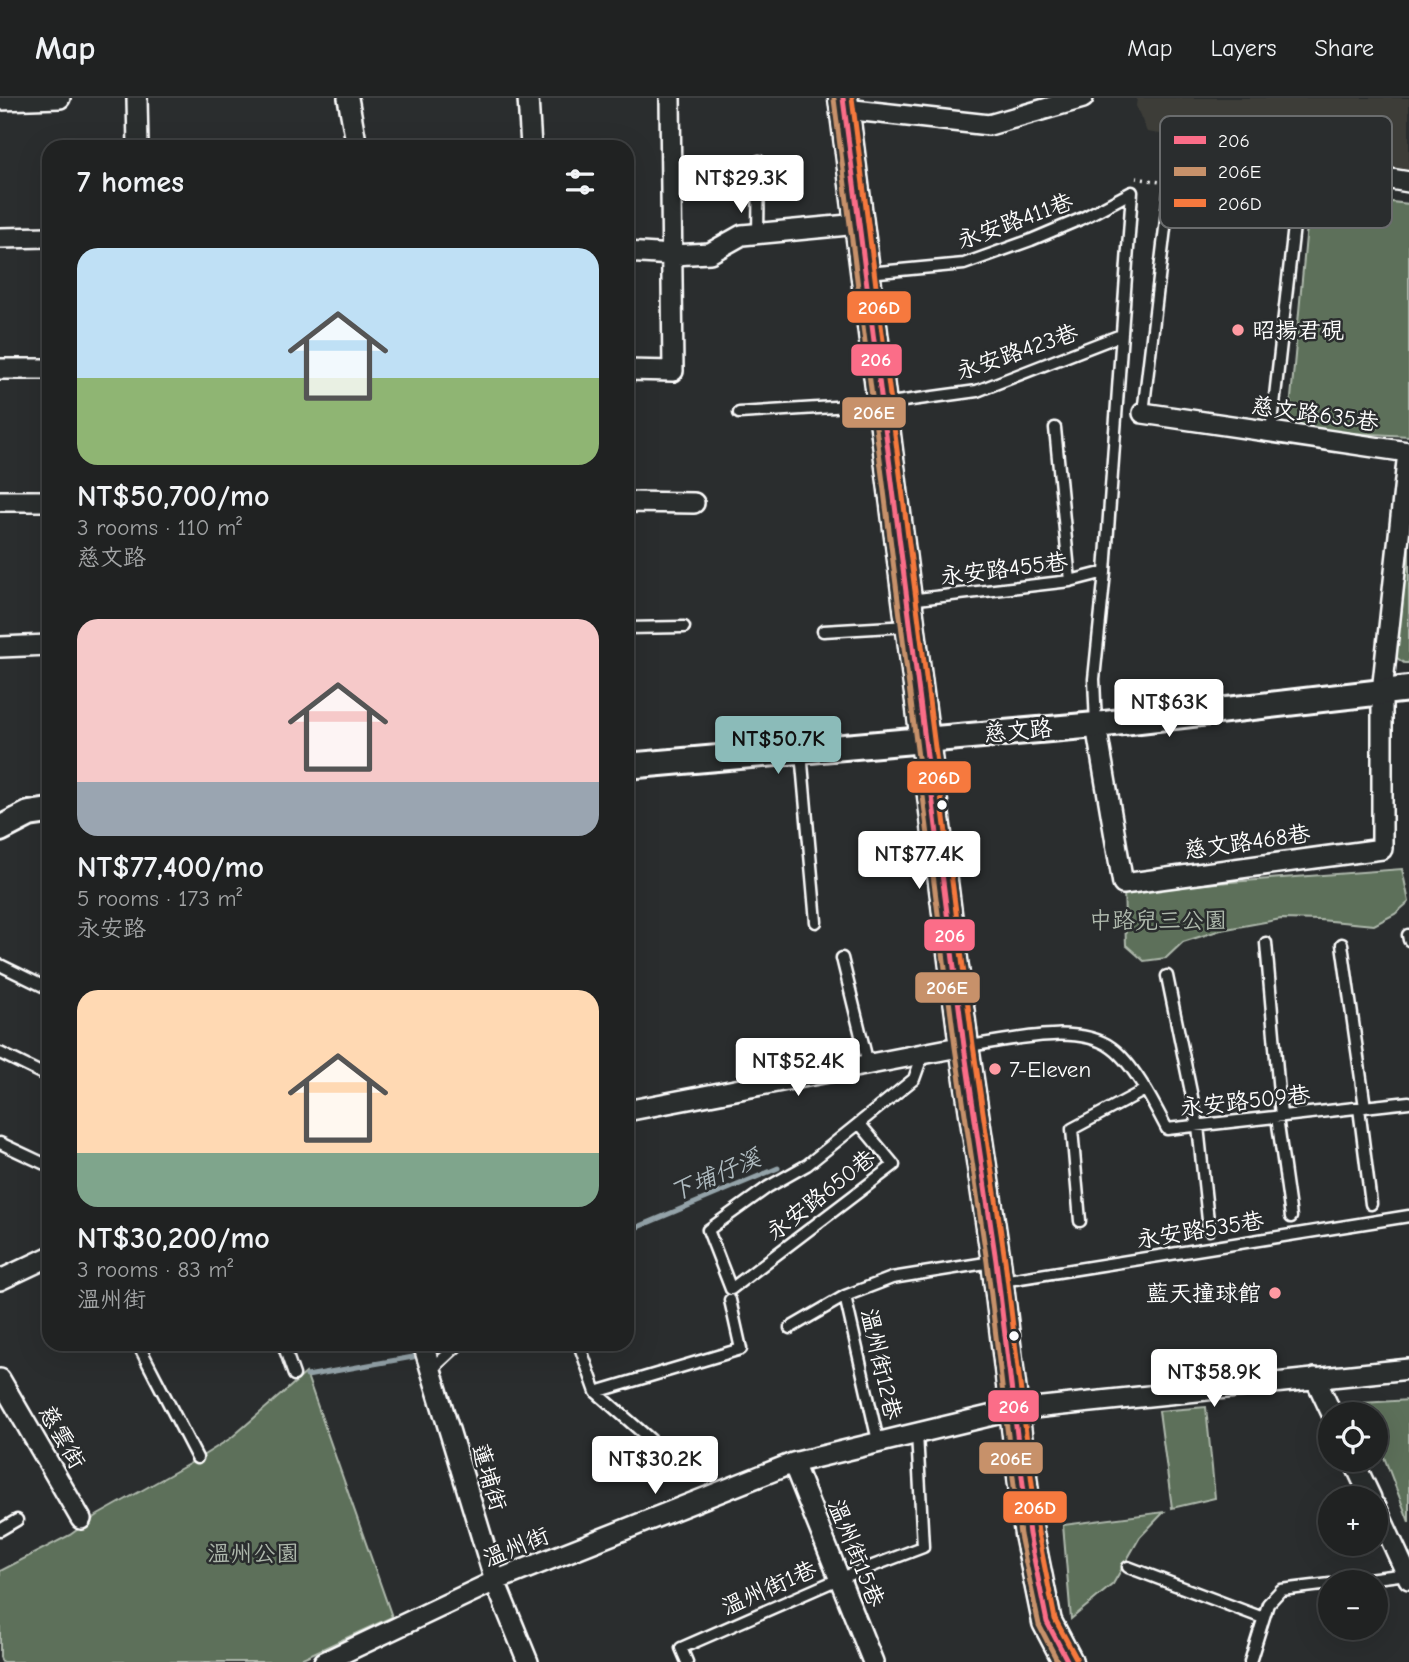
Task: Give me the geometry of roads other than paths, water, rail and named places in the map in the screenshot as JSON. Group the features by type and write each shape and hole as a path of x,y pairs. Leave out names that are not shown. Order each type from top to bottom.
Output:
{"main road":[{"path":"844,104 1029,1534 1047,1622 1068,1662"}],"street":[{"path":"0,100 60,98"},
{"path":"137,98 138,140"},
{"path":"348,98 356,140"},
{"path":"528,98 531,140"},
{"path":"634,370 673,371 670,98"},
{"path":"844,104 989,125 1083,98"},
{"path":"634,253 672,255 710,253 742,235 859,223"},
{"path":"0,238 42,237"},
{"path":"0,369 42,369"},
{"name":"慈文路635巷","path":"1143,413 1408,452 1382,692"},
{"path":"0,501 42,501"},
{"path":"634,502 694,503"},
{"path":"0,647 42,645"},
{"name":"慈文路","path":"634,765 1096,724 1409,689"},
{"name":"慈文路468巷","path":"1096,724 1122,884 1382,849 1382,692"},
{"path":"2,824 42,812"},
{"path":"634,1109 964,1046"},
{"path":"0,1280 42,1260"},
{"name":"蓮埔街","path":"427,1357 495,1581 528,1662"},
{"name":"溫州街","path":"324,1662 495,1581 793,1463 1014,1410 1409,1369"},
{"path":"1315,1378 1326,1402"},
{"name":"慈雲街","path":"0,1379 81,1519"},
{"name":"溫州街15巷","path":"793,1463 873,1662"},
{"path":"1388,1533 1408,1576"}],"lane":[{"path":"758,234 759,161"},
{"name":"永安路411巷","path":"864,274 964,264 1072,222 1132,192 1121,335"},
{"path":"1143,413 1165,228"},
{"path":"1271,432 1294,228"},
{"path":"1096,724 1094,679 1105,572 1121,335"},
{"name":"永安路423巷","path":"739,413 882,404 977,391 1121,335"},
{"path":"1055,428 1070,581"},
{"name":"永安路455巷","path":"823,631 1105,572"},
{"path":"634,628 684,627"},
{"path":"802,751 816,922"},
{"path":"1266,943 1279,1117 1291,1217"},
{"path":"1342,944 1371,1204"},
{"path":"842,958 868,1064"},
{"path":"0,965 42,986"},
{"path":"1167,976 1198,1126 1209,1230"},
{"name":"永安路509巷","path":"964,1046 1061,1034 1085,1036 1112,1048 1145,1090 1167,1129 1409,1102"},
{"path":"0,1053 42,1074"},
{"path":"596,1392 741,1349 730,1295 708,1230 768,1187 807,1165 914,1079 923,1053"},
{"path":"1080,1221 1072,1129 1145,1090"},
{"name":"永安路650巷","path":"730,1295 894,1165 859,1123"},
{"path":"0,1143 42,1163"},
{"name":"永安路535巷","path":"789,1328 845,1296 892,1278 997,1271 1409,1216"},
{"name":"溫州街12巷","path":"845,1296 878,1441"},
{"path":"142,1351 197,1458"},
{"path":"286,1351 295,1375"},
{"path":"581,1351 596,1392 651,1440"},
{"name":"溫州街1巷","path":"687,1662 681,1648 841,1578 923,1547 917,1432"},
{"path":"0,1530 18,1520"},
{"path":"1128,1567 1263,1618"},
{"path":"1388,1578 1408,1576"},
{"path":"1250,1662 1268,1604 1281,1590 1318,1585"}],"waterway":[{"name":"下埔仔溪","path":"634,1229 778,1168"},
{"name":"下埔仔溪","path":"307,1376 413,1357 422,1352"}],"place":[{"name":"昭揚君硯","path":"1238,330"},
{"name":"7-Eleven","path":"995,1069"},
{"name":"藍天撞球館","path":"1275,1293"}],"park label":[{"name":"中路兒三公園","path":"1158,920"},
{"name":"溫州公園","path":"253,1553"}]}
